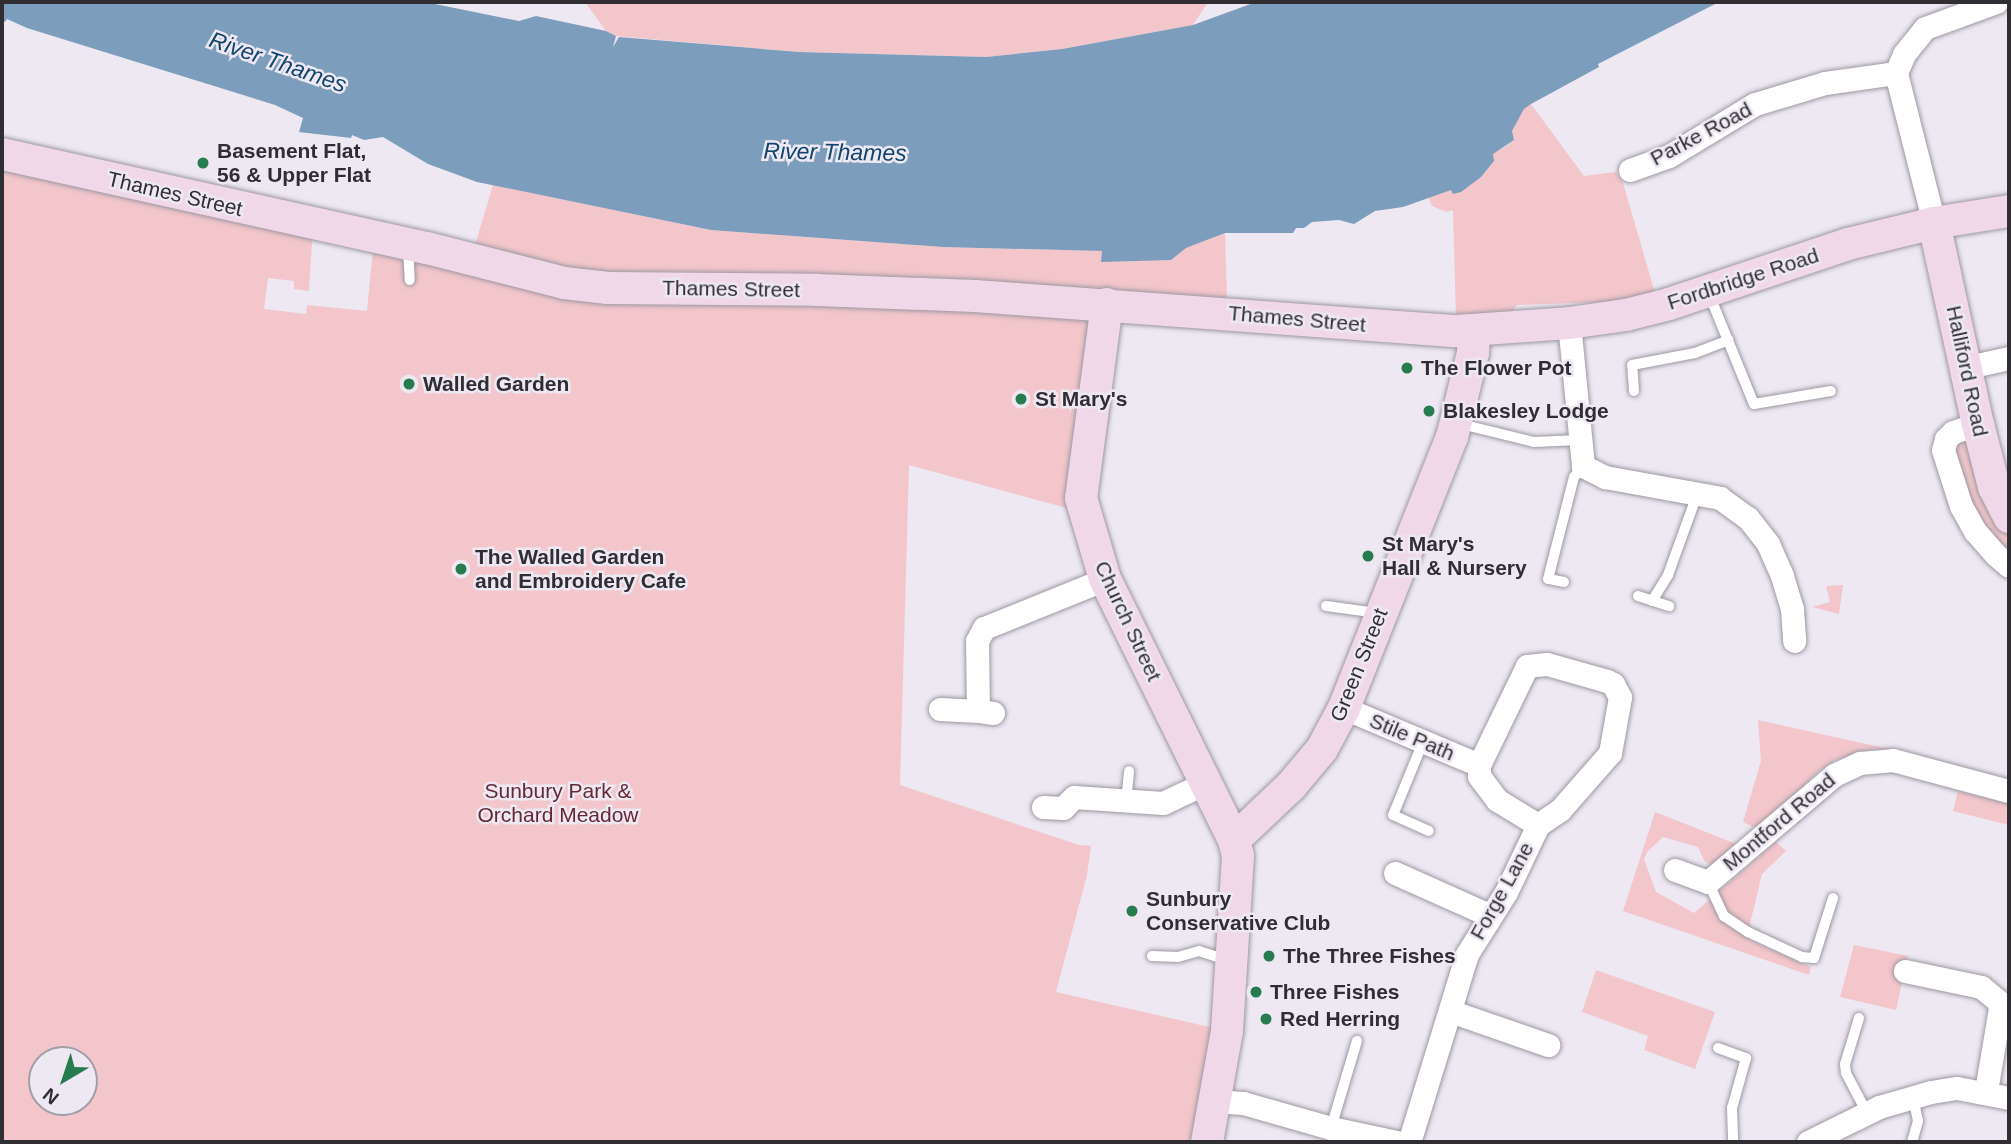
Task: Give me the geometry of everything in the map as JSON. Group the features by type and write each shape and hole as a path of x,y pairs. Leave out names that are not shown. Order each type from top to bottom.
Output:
{"street":[{"path":"1934,223 1896,73 1904,54 1925,28 1997,2"},
{"name":"Parke Road","path":"1630,170 1669,156 1755,104 1825,83 1896,73"},
{"name":"Thames Street","path":"2,154 408,244 564,283 608,288 817,290 1107,304 1474,331"},
{"name":"Fordbridge Road","path":"1474,331 1626,315 1848,244 1934,223 2009,211"},
{"name":"Halliford Road","path":"1934,223 1994,487 2009,517"},
{"name":"Church Street","path":"1107,304 1081,498 1104,579 1234,840"},
{"path":"1569,323 1583,466 1605,477 1720,498 1748,518 1768,544 1793,609 1794,641"},
{"name":"Green Street","path":"1234,840 1291,786 1322,749 1344,708 1452,437 1473,353 1474,331"},
{"path":"1968,367 2009,358"},
{"path":"1978,424 1953,432 1946,439 1943,450 1961,506 1975,531 1994,554 2009,566"},
{"path":"940,709 985,712 977,641 984,628 1104,579"},
{"name":"Stile Path","path":"1538,825 1497,800 1479,776 1479,765 1519,677 1527,666 1533,663 1547,664 1607,681 1617,691 1620,705"},
{"name":"Forge Lane","path":"1409,1142 1466,954 1506,891 1538,825 1568,803 1610,752 1620,705"},
{"name":"Stile Path","path":"1344,708 1479,765"},
{"name":"Montford Road","path":"1675,870 1708,882 1835,775 1860,763 1893,761 2009,791"},
{"path":"1043,807 1063,808 1074,797 1163,803 1205,783"},
{"path":"1206,1142 1227,1031 1239,865 1234,840"},
{"path":"1395,873 1489,915"},
{"path":"1905,971 1981,987 1998,1001 2000,1008 1986,1091"},
{"path":"1450,1011 1548,1045"},
{"path":"1808,1142 1867,1113 1913,1097 1957,1088 1986,1091 2009,1098"},
{"path":"1214,1101 1243,1103 1331,1128 1397,1142"}],"lane":[{"path":"408,244 410,280"},
{"path":"1707,291 1755,404 1831,391"},
{"path":"1634,391 1632,365 1695,353 1729,340"},
{"path":"1469,426 1534,442 1580,440"},
{"path":"1564,582 1548,579 1574,477 1583,466"},
{"path":"1652,601 1668,575 1698,492"},
{"path":"1638,596 1669,607"},
{"path":"1326,606 1380,613"},
{"path":"1423,742 1393,815 1430,831"},
{"path":"1126,801 1129,771"},
{"path":"1708,882 1724,916 1748,932 1802,957 1814,958 1833,898"},
{"path":"1152,956 1178,957 1199,951 1233,962"},
{"path":"1859,1018 1845,1064 1846,1073 1867,1113"},
{"path":"1331,1128 1357,1041"},
{"path":"1718,1048 1746,1058 1732,1108 1732,1142"},
{"path":"1912,1142 1918,1121 1913,1097"}],"green space":[{"path":"585,2 1208,2 1193,25 1062,49 986,57 799,52 616,36 606,31"},
{"path":"1531,104 1584,176 1616,172 1623,183 1655,293 1606,302 1517,305 1512,312 1456,318 1453,210 1447,212 1432,206 1421,179 1502,149 1514,140 1512,131 1524,109"},
{"name":"Sunbury Park & Orchard Meadow","path":"2,154 313,225 309,291 294,289 294,281 268,278 264,309 306,314 307,305 367,311 374,238 564,283 1107,304 1085,513 909,465 900,785 1079,845 1091,846 1087,875 1056,992 1227,1031 1207,1142 2,1142"},
{"path":"493,185 711,230 943,247 1103,251 1101,261 1171,260 1186,248 1225,233 1227,301 576,274 475,245"},
{"path":"1962,429 1980,485 1992,512 2009,535 2009,566 1975,531 1946,439"},
{"path":"1843,585 1839,614 1812,607 1830,602 1826,586"},
{"path":"1758,720 1894,750 1872,749 1835,760 1819,771 1758,829 1743,822 1761,761"},
{"path":"1958,791 2009,804 2009,825 1953,811"},
{"path":"1655,812 1739,845 1713,865 1705,862 1698,847 1663,837 1647,852 1644,859 1656,892 1694,913 1776,842 1786,851 1762,874 1748,932 1750,940 1811,967 1809,975 1623,911"},
{"path":"1854,945 1908,956 1896,1010 1840,997"},
{"path":"1596,970 1715,1012 1695,1069 1644,1050 1648,1036 1582,1012"}],"water":[{"name":"River Thames","path":"2,2 425,2 519,21 536,16 606,31 616,36 613,47 619,37 799,52 986,57 1062,49 1193,25 1256,2 1719,2 1598,64 1599,67 1524,109 1512,131 1514,140 1493,154 1494,161 1481,177 1461,192 1453,194 1451,190 1403,207 1375,211 1354,224 1339,220 1312,222 1304,228 1296,228 1293,233 1225,233 1186,248 1171,260 1101,262 1102,251 943,247 711,230 477,182 428,164 383,137 364,140 352,135 351,138 299,132 303,118 275,105 27,28 7,19 5,22 2,20"}],"place":[{"name":"Basement Flat, 56 & Upper Flat","path":"203,163"},
{"name":"The Flower Pot","path":"1407,368"},
{"name":"Walled Garden","path":"409,384"},
{"name":"St Mary's","path":"1021,399"},
{"name":"Blakesley Lodge","path":"1429,411"},
{"name":"St Mary's Hall & Nursery","path":"1368,556"},
{"name":"The Walled Garden and Embroidery Cafe","path":"461,569"},
{"name":"Sunbury Conservative Club","path":"1132,911"},
{"name":"The Three Fishes","path":"1269,956"},
{"name":"Three Fishes","path":"1256,992"},
{"name":"Red Herring","path":"1266,1019"}]}
